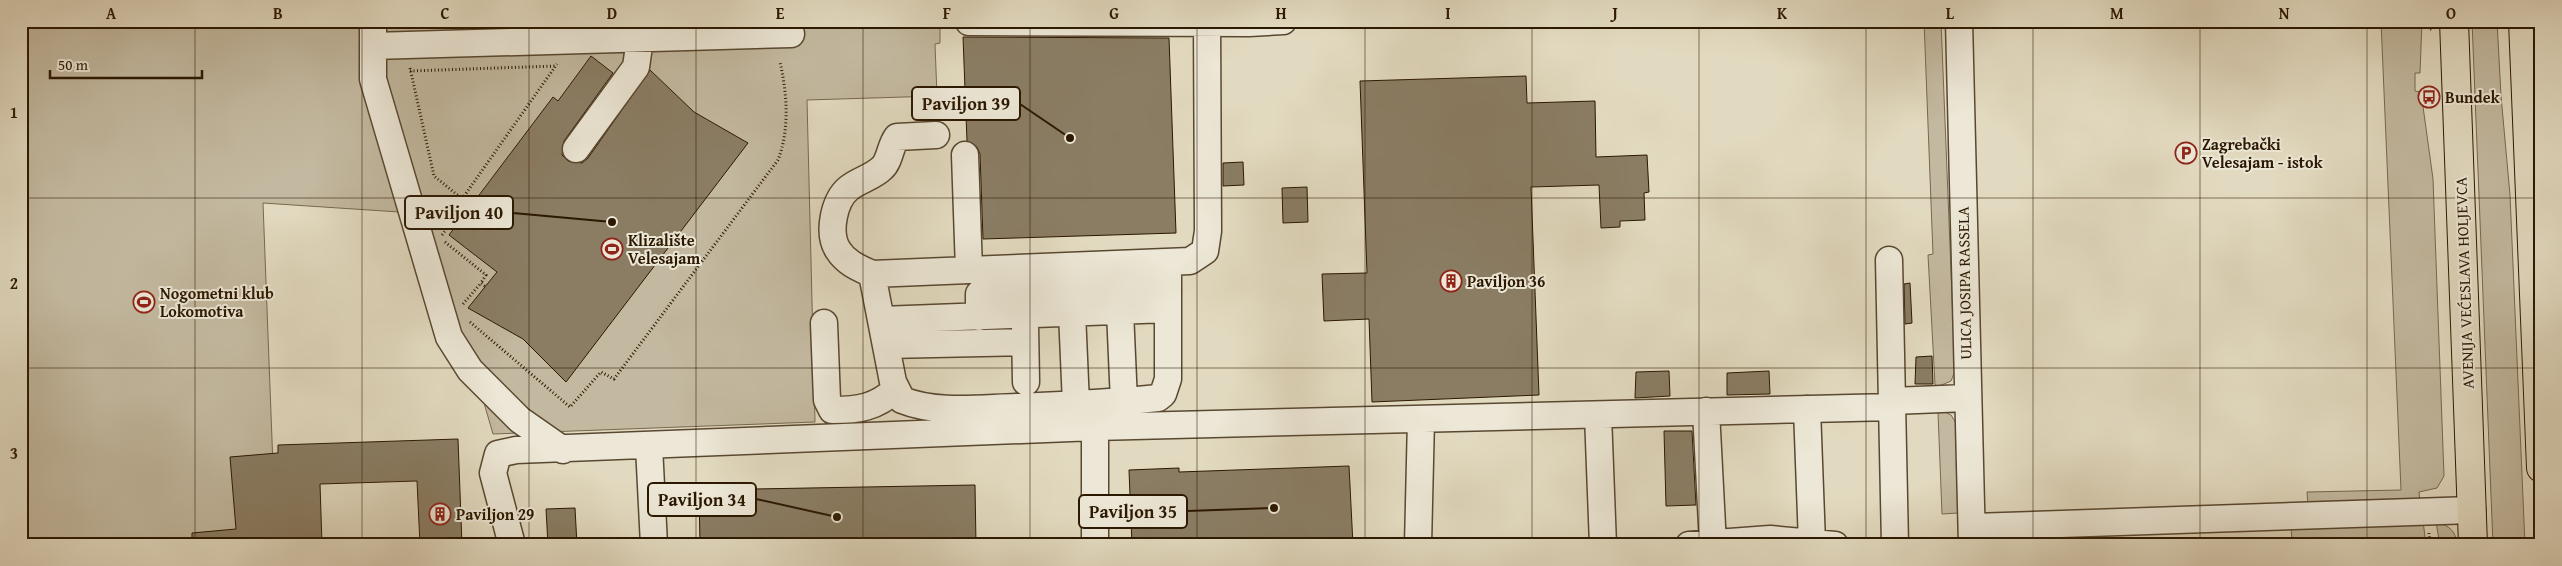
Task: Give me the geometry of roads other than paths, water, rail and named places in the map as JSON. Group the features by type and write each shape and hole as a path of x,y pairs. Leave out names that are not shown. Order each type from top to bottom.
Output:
{"main road":[{"name":"AVENIJA VEĆESLAVA HOLJEVCA","path":"2454,21 2473,545"},
{"path":"2523,21 2539,377 2541,468"}],"street":[{"path":"1120,311 1168,285 1190,261 1205,251 1208,230 1207,21"},
{"path":"969,22 1284,21"},
{"name":"ULICA JOSIPA RASSELA","path":"1958,21 1967,398 1973,536"},
{"path":"563,450 520,420 470,370 448,337 373,79 373,34 640,39 791,34"},
{"path":"576,149 636,67 640,39"},
{"path":"936,136 897,137 891,145 883,168 847,189 836,204 834,230 837,248 850,263 872,274 969,270 1088,294 1120,311"},
{"path":"965,155 969,270"},
{"path":"1889,260 1895,545"},
{"path":"872,274 896,389 902,400 916,406 957,409 1124,402 1158,398 1163,394 1168,379 1168,285"},
{"path":"979,317 980,292 1024,289 1088,294 1168,285"},
{"path":"1024,289 1026,382"},
{"path":"884,332 979,317 1024,315 1088,294"},
{"path":"1076,404 1088,294"},
{"path":"1120,311 1124,402"},
{"path":"824,322 827,400 832,410 855,410 875,405 896,389"},
{"path":"884,332 1025,342"},
{"path":"512,545 492,473 498,454 516,450 563,450 1095,427 1807,409 1967,398"},
{"path":"1706,412 1705,544 1770,539 1824,544 1807,409"},
{"path":"1598,414 1603,545"},
{"path":"1418,545 1421,419"},
{"path":"1095,427 1095,545"},
{"path":"648,446 654,545"},
{"path":"1973,536 2472,510"}],"place":[{"name":"Bundek","path":"2429,97"},
{"name":"Paviljon 39","path":"1070,138"},
{"name":"Zagrebački Velesajam - istok","path":"2186,153"},
{"name":"Paviljon 40","path":"612,222"},
{"name":"Klizalište Velesajam","path":"612,249"},
{"name":"Paviljon 36","path":"1451,281"},
{"name":"Nogometni klub Lokomotiva","path":"144,302"},
{"name":"Paviljon 35","path":"1274,508"},
{"name":"Paviljon 29","path":"440,514"},
{"name":"Paviljon 34","path":"837,517"}]}
